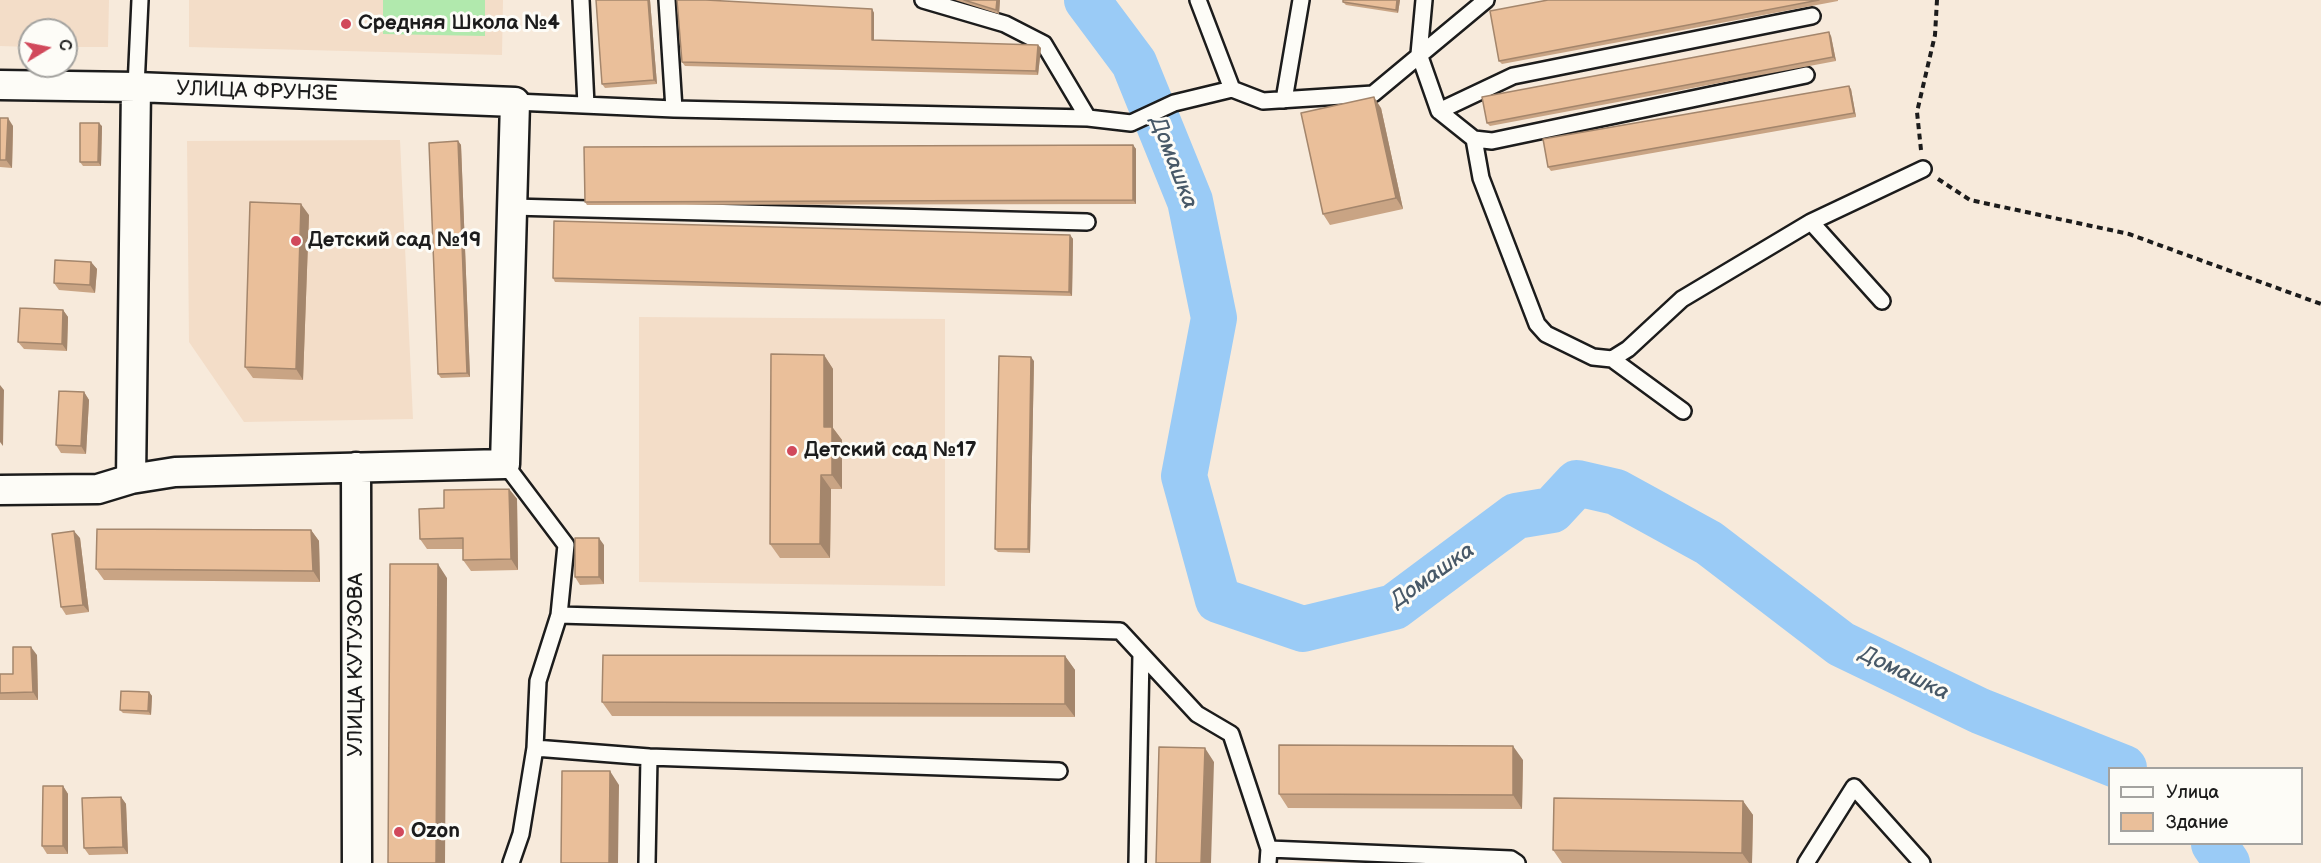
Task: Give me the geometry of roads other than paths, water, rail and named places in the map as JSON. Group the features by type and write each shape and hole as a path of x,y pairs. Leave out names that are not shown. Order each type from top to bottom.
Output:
{"street":[{"name":"УЛИЦА ФРУНЗЕ","path":"0,85 136,87 515,102"},
{"path":"131,479 136,87"},
{"path":"0,490 98,489 131,479 175,472 506,464 515,102"},
{"name":"УЛИЦА КУТУЗОВА","path":"356,467 357,863"}],"lane":[{"path":"136,87 140,0"},
{"path":"581,0 586,105"},
{"path":"667,0 674,109"},
{"path":"923,0 1005,24 1044,44 1088,118"},
{"path":"1198,0 1232,89"},
{"path":"1284,100 1301,0"},
{"path":"1424,0 1419,54 1439,111 1474,139 1492,141 1806,75"},
{"path":"515,102 674,109 1088,118 1131,123 1174,103 1232,89 1263,101 1373,94 1486,0"},
{"path":"1439,111 1513,76 1812,16"},
{"path":"1474,139 1481,178 1537,324 1546,334 1593,357 1612,359 1683,411"},
{"path":"1612,359 1628,349 1682,299 1811,222 1923,169"},
{"path":"512,207 1087,222"},
{"path":"1811,222 1882,301"},
{"path":"506,464 566,545 559,615 538,681 535,748 521,834 511,863"},
{"path":"559,615 1120,631 1197,714 1231,734 1268,856 1511,859 1516,863"},
{"path":"1137,863 1141,654"},
{"path":"535,748 649,758 1059,771"},
{"path":"647,863 649,758"},
{"path":"1806,863 1854,787 1922,863"}],"waterway":[{"name":"Домашка","path":"1087,0 1134,63 1190,201 1214,318 1184,476 1218,600 1303,629 1394,607 1516,516 1552,510 1577,483 1616,492 1709,543 1841,644 1980,711 2121,767"},
{"name":"Домашка","path":"2215,845 2227,863"}],"place":[{"name":"Средняя Школа №4","path":"346,24"},
{"name":"Детский сад №19","path":"296,241"},
{"name":"Детский сад №17","path":"792,451"},
{"name":"Ozon","path":"399,832"}]}
